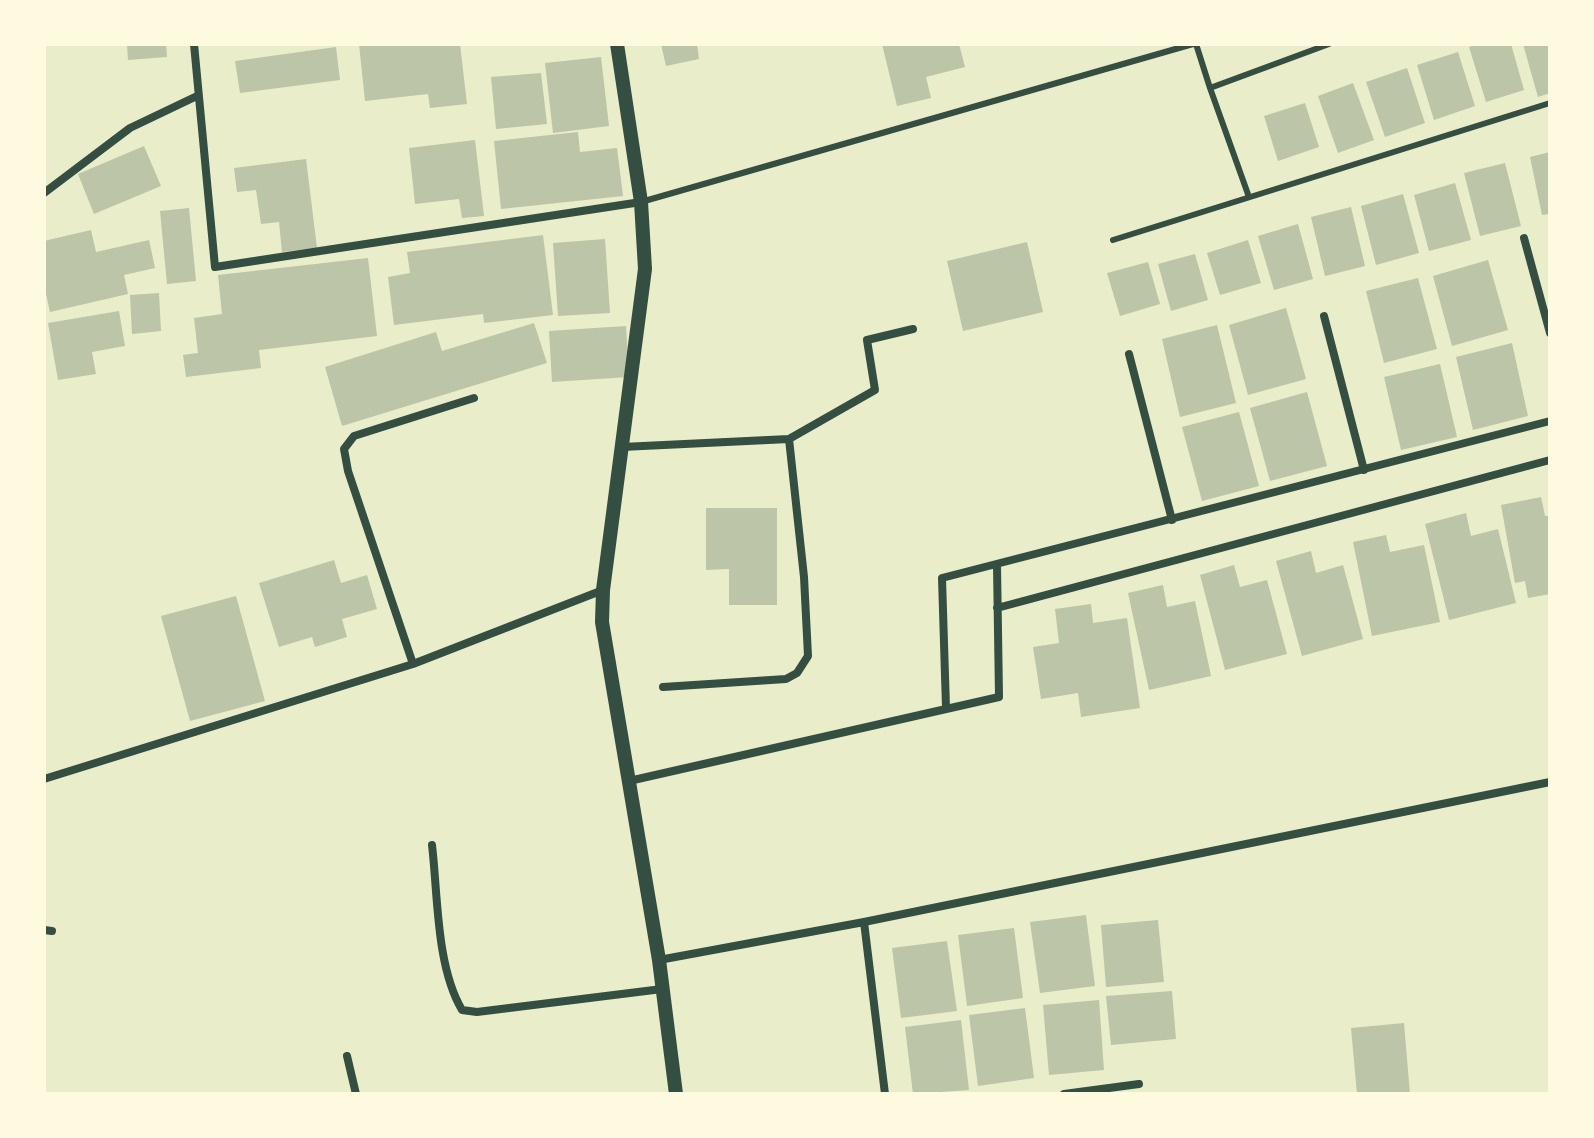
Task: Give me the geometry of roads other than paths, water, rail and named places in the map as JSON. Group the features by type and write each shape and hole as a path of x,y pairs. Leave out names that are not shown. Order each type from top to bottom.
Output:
{"street":[{"path":"194,44 215,267 641,202"},
{"path":"617,44 641,202 645,269 603,590 602,622 659,960 676,1094"},
{"path":"44,193 130,128 197,96"},
{"path":"1524,238 1550,333"},
{"path":"1324,316 1364,470"},
{"path":"622,447 789,439 875,390 867,340 913,329"},
{"path":"1129,354 1172,520"},
{"path":"413,664 348,471 344,449 354,436 474,398"},
{"path":"946,708 942,578 1550,421"},
{"path":"663,687 786,679 797,673 808,656 804,577 789,439"},
{"path":"997,608 1550,460"},
{"path":"629,781 999,697 997,565"},
{"path":"44,779 413,664 603,590"},
{"path":"659,960 864,922 1550,782"},
{"path":"432,845 444,953 452,994 462,1010 477,1012 662,989"},
{"path":"864,922 885,1094"},
{"path":"347,1056 356,1094"},
{"path":"1064,1094 1139,1084"}],"lane":[{"path":"641,202 1194,44 1249,197"},
{"path":"1210,88 1329,44"},
{"path":"1113,240 1550,103"}]}
